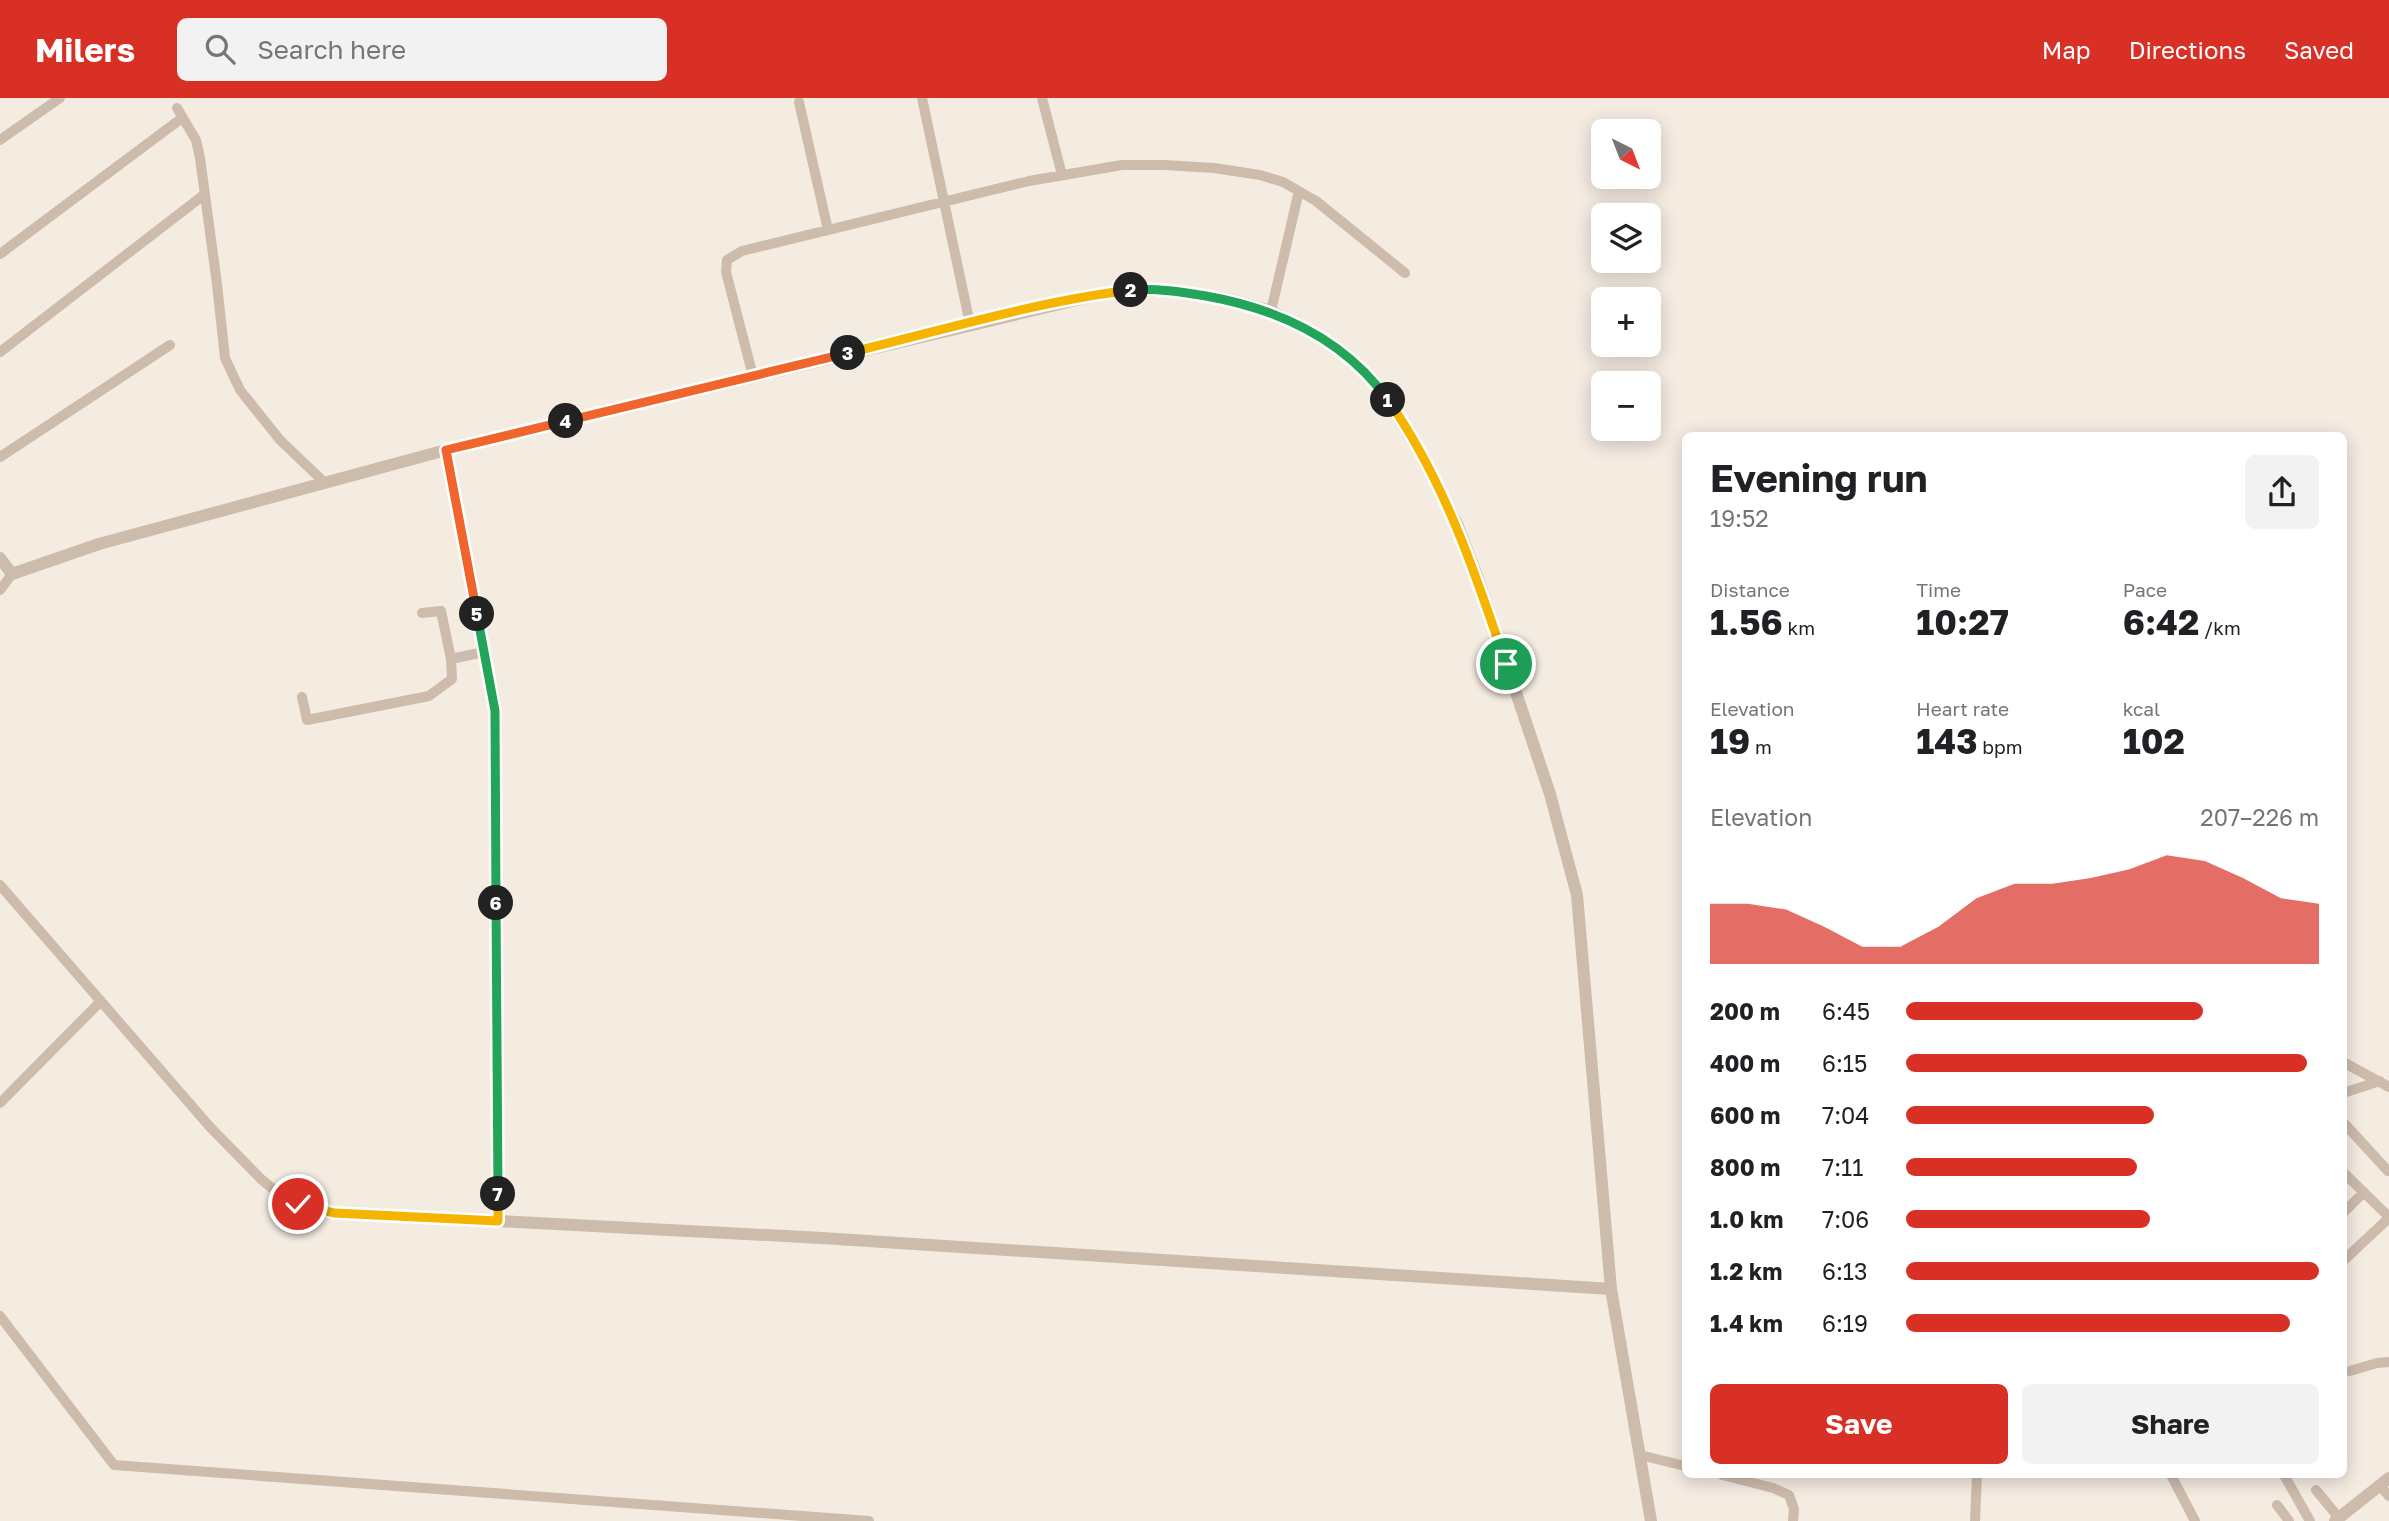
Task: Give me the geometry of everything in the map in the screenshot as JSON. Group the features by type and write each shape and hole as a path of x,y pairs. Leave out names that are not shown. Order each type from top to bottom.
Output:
{"street":[{"path":"0,140 60,98"},
{"path":"922,98 970,324"},
{"path":"1042,98 1062,175"},
{"path":"799,102 828,230"},
{"path":"0,254 179,113 196,140 225,358 240,390 272,430 325,483"},
{"path":"753,376 726,272 727,260 742,251 1062,175 1122,165 1214,168 1260,175 1283,182 1315,201 1405,273"},
{"path":"1271,311 1299,191"},
{"path":"0,352 205,194"},
{"path":"0,590 12,574 99,544 446,450 1090,296 1136,290 1184,292 1271,311 1311,331 1342,351 1375,382 1423,458 1457,524 1477,576 1550,794 1577,895 1611,1289 1651,1521"},
{"path":"0,457 170,345"},
{"path":"446,450 495,711 498,1221"},
{"path":"0,558 12,574"},
{"path":"302,697 307,720 429,695 452,679 451,659 440,611 422,613"},
{"path":"451,659 484,652"},
{"path":"0,885 210,1127 262,1180 298,1204 334,1213 822,1238 1611,1289"},
{"path":"0,1102 100,1001"},
{"path":"2347,1064 2384,1084"},
{"path":"2347,1092 2384,1084"},
{"path":"2347,1126 2388,1171"},
{"path":"2347,1176 2389,1217 2347,1257"},
{"path":"2347,1209 2364,1192"},
{"path":"0,1316 114,1465 807,1519 869,1521"},
{"path":"2350,1371 2389,1362"},
{"path":"1640,1455 1682,1465"},
{"path":"1734,1478 1789,1495 1794,1509 1793,1521"},
{"path":"1975,1521 1977,1478"},
{"path":"2173,1478 2195,1521"},
{"path":"2286,1478 2310,1521"},
{"path":"2316,1490 2337,1519 2384,1482 2389,1496"},
{"path":"2277,1505 2289,1521"}],"route":[{"path":"298,1204 334,1213 498,1221 495,711 446,450 1102,294 1136,290 1184,292 1235,301 1271,311 1311,331 1342,351 1375,382 1418,449 1457,524 1506,664"}]}
